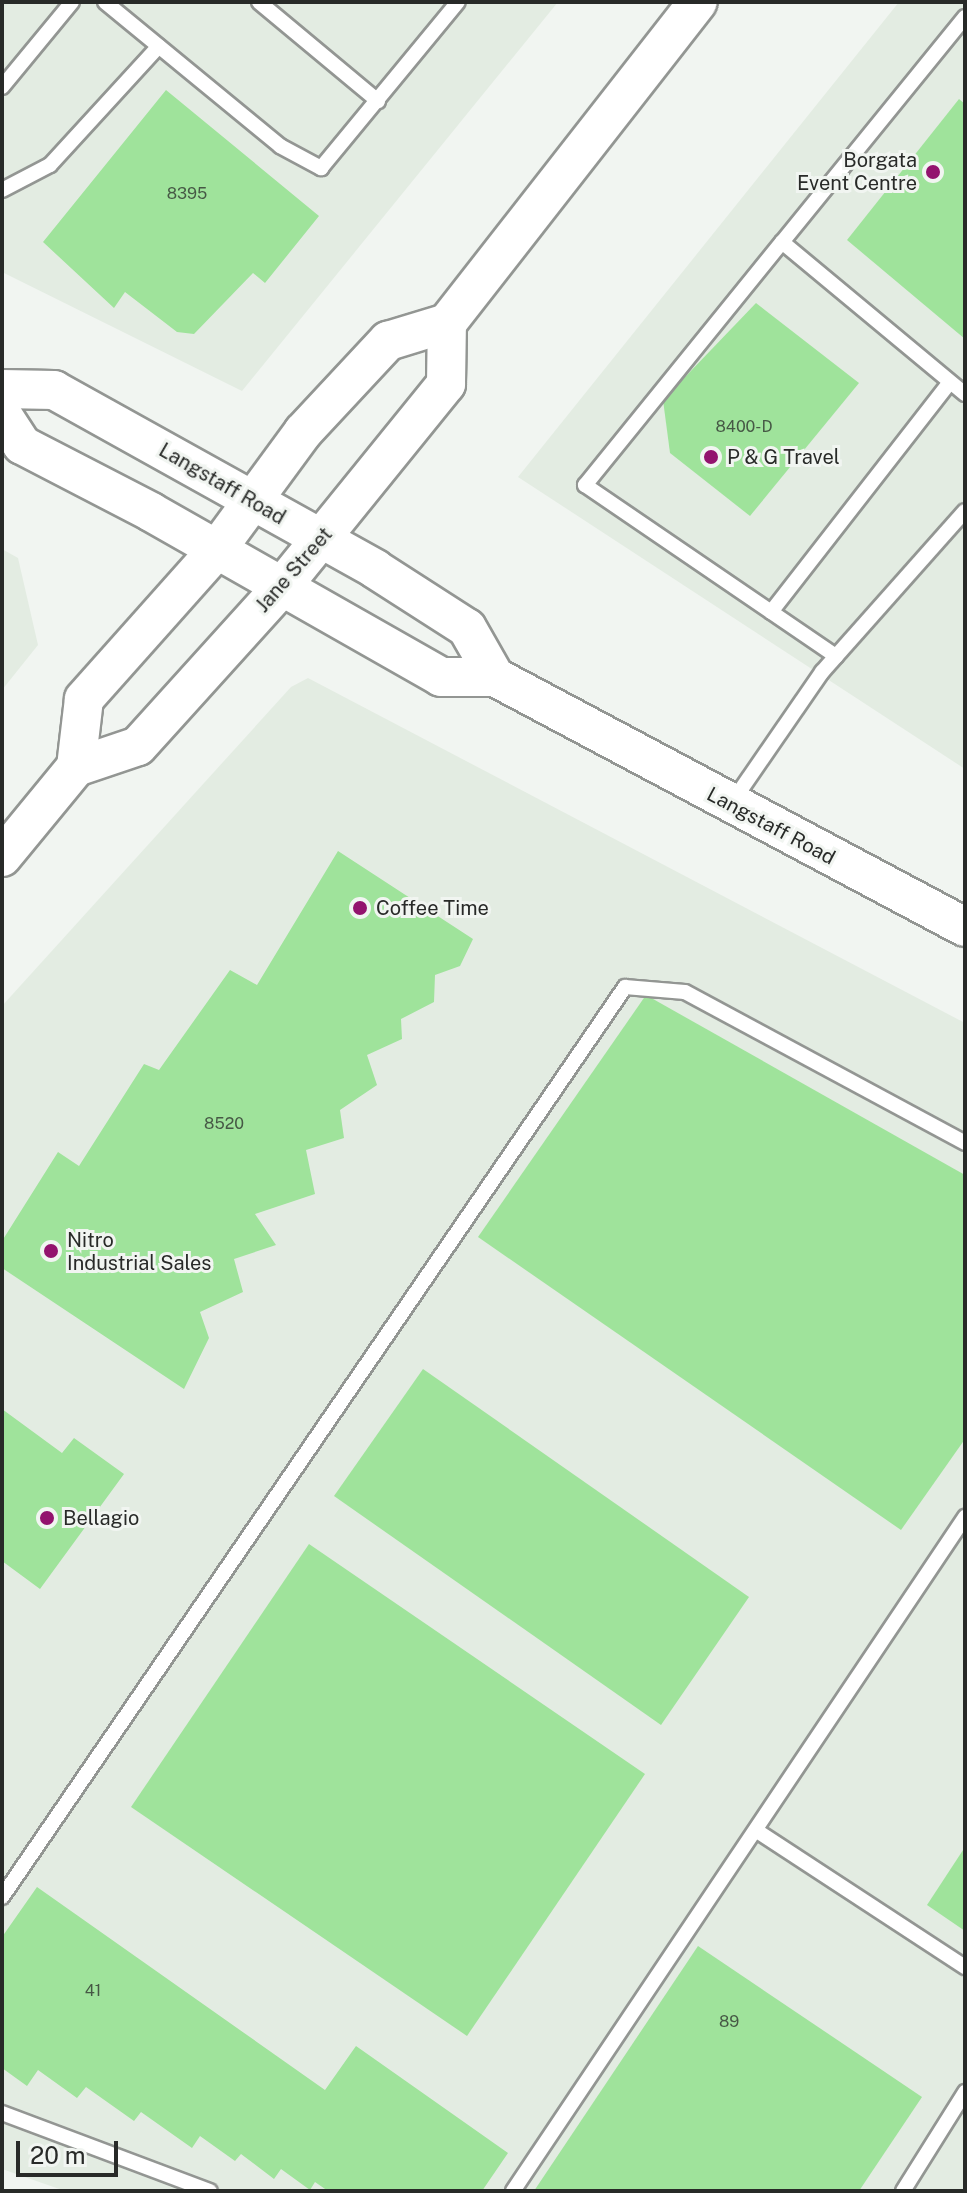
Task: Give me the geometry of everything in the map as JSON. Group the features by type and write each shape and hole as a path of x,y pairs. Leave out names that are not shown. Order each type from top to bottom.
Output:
{"main road":[{"path":"2,857 76,767 84,699 215,552 303,432 388,341 447,323 698,2"},
{"name":"Jane Street","path":"76,767 138,746 280,589 446,384 447,323"},
{"name":"Langstaff Road","path":"2,389 54,390 375,569 467,628 495,677"},
{"name":"Langstaff Road","path":"2,414 22,445 151,512 280,589 441,677 495,677 965,927"}],"lane":[{"path":"2,87 72,2"},
{"path":"105,2 280,146 321,168 458,2"},
{"path":"259,2 378,101"},
{"path":"836,656 585,485 965,17"},
{"path":"2,190 50,165 159,46"},
{"path":"782,242 965,394"},
{"path":"771,612 950,382"},
{"path":"731,805 836,656 965,511"},
{"path":"2,1897 625,987 685,992 965,1143"},
{"path":"513,2191 965,1517"},
{"path":"757,1831 965,1967"},
{"path":"903,2191 965,2092"},
{"path":"2,2113 210,2191"}],"shaded area":[{"path":"2,2 558,2 242,391 2,272"},
{"path":"899,2 965,2 965,769 518,477"},
{"path":"2,549 18,558 38,645 2,690"},
{"path":"308,678 965,1023 965,2191 65,2191 2,2169 2,1006 291,687"}],"building":[{"path":"166,90 319,216 265,283 253,273 194,334 177,332 125,292 114,308 43,242"},
{"name":"Borgata Event Centre","path":"959,99 965,104 965,339 847,240"},
{"path":"756,303 859,383 750,516 670,453 663,400"},
{"path":"338,851 473,939 460,966 435,975 434,1002 401,1019 402,1039 367,1055 377,1085 340,1110 344,1138 306,1150 315,1194 255,1214 276,1245 234,1259 243,1292 200,1312 209,1338 184,1389 2,1268 2,1241 58,1152 79,1166 144,1064 159,1070 230,970 257,985"},
{"path":"646,995 965,1175 965,1439 901,1530 478,1237"},
{"path":"423,1369 749,1597 661,1725 334,1496"},
{"name":"Bellagio","path":"2,1409 62,1453 74,1438 124,1474 40,1589 2,1561"},
{"path":"309,1544 645,1774 467,2036 131,1807"},
{"path":"965,1847 965,1931 927,1905"},
{"path":"37,1887 325,2090 356,2046 508,2153 482,2191 328,2191 315,2182 310,2190 281,2169 274,2179 241,2154 235,2161 200,2136 192,2148 141,2112 134,2121 86,2087 77,2098 38,2070 27,2086 2,2068 2,1937"},
{"path":"698,1946 922,2097 859,2191 534,2191"}],"place":[{"name":"Borgata Event Centre","path":"933,172"},
{"name":"P & G Travel","path":"711,457"},
{"name":"Coffee Time","path":"360,908"},
{"name":"Nitro Industrial Sales","path":"51,1251"},
{"name":"Bellagio","path":"47,1518"}]}
